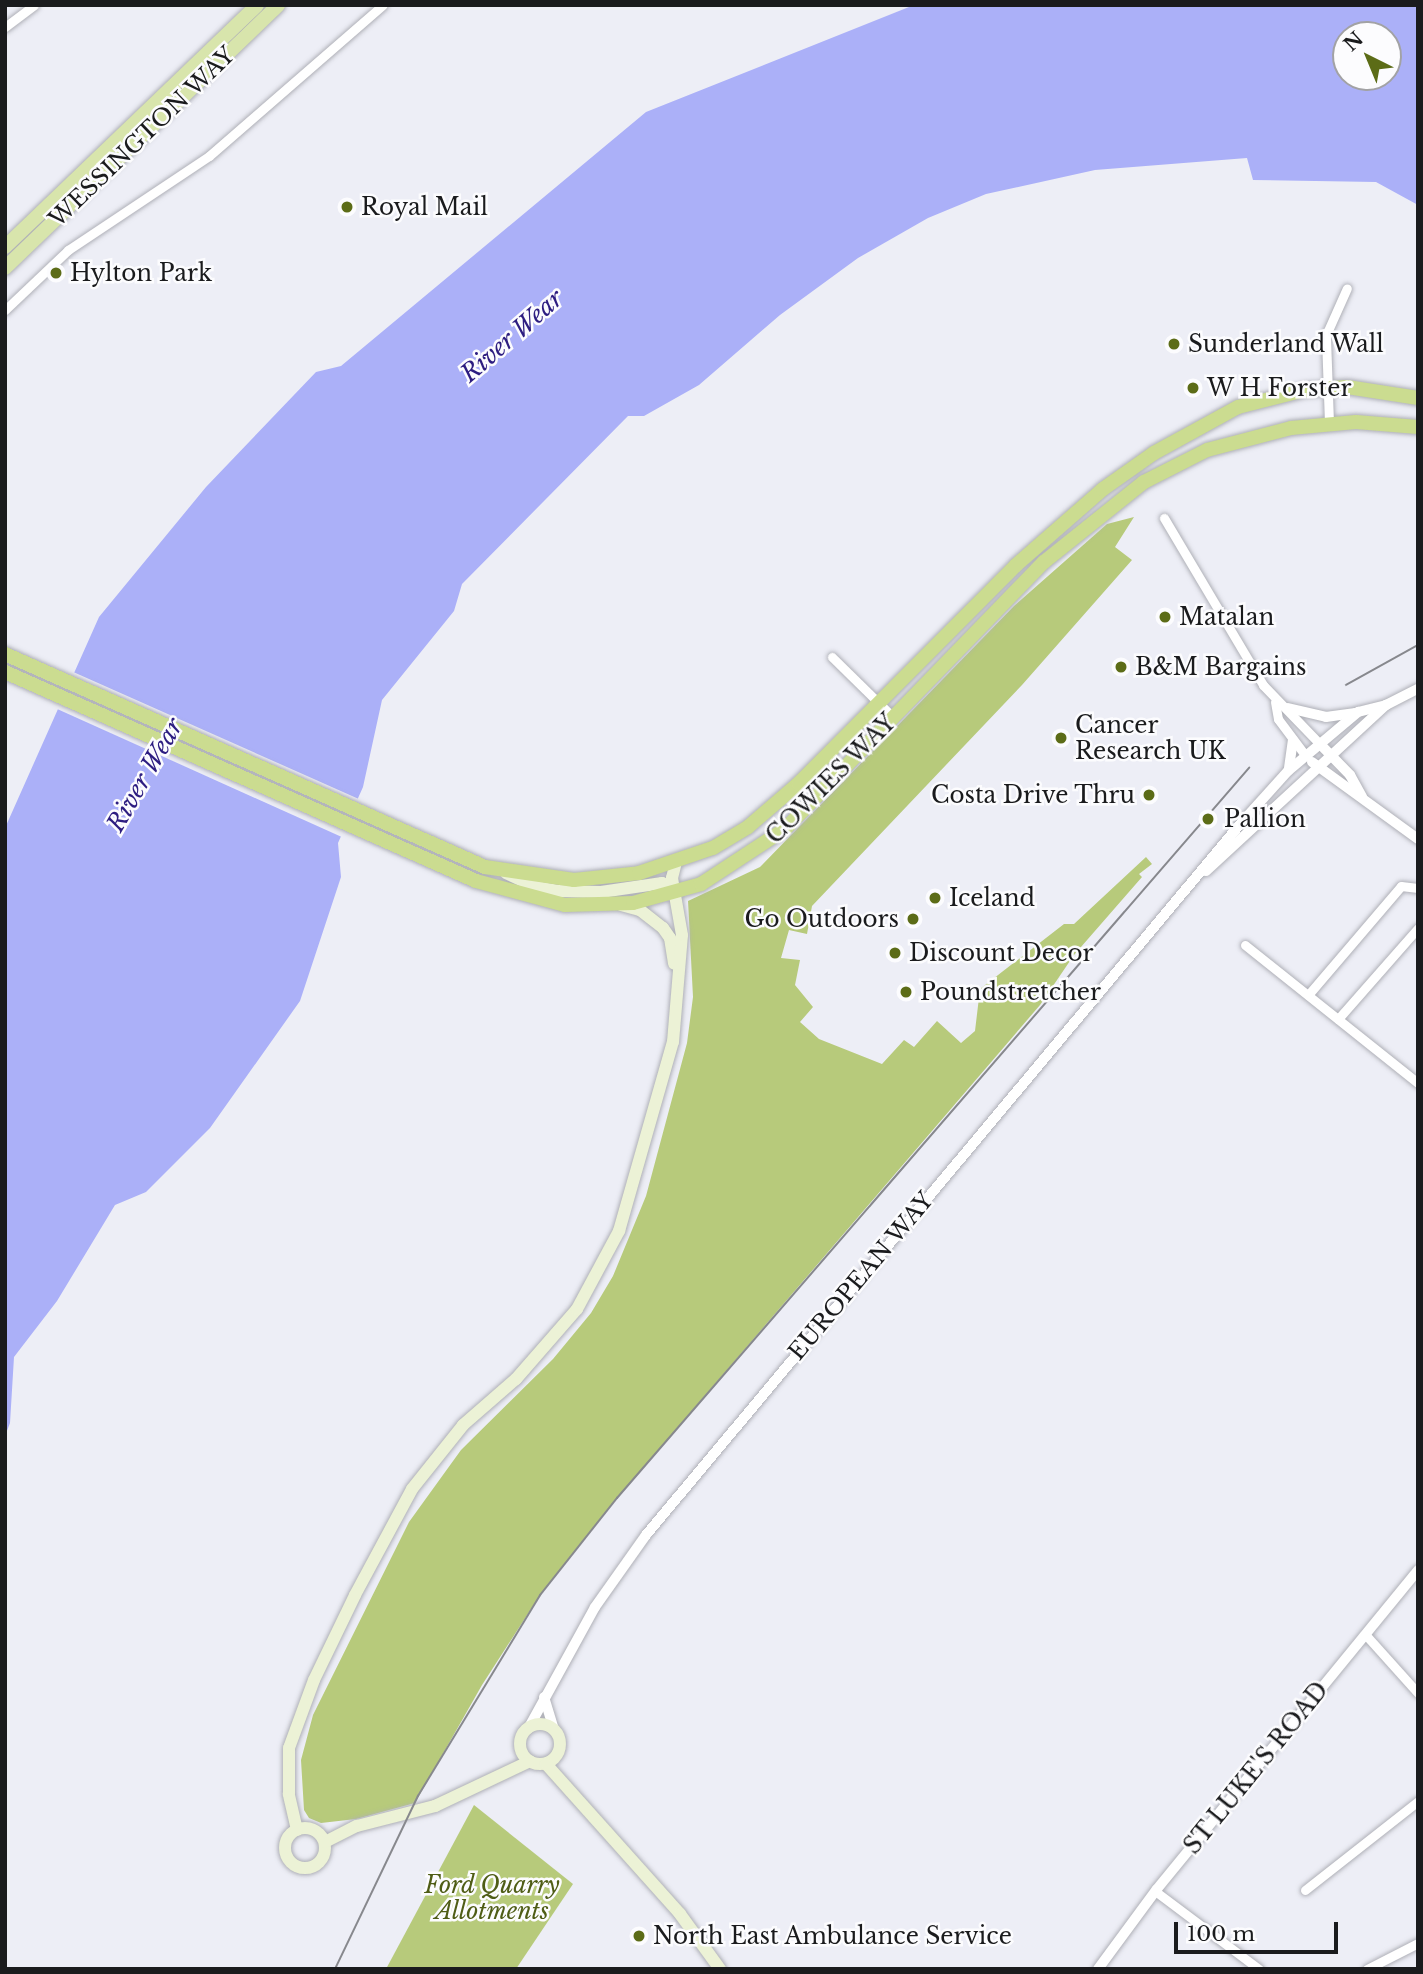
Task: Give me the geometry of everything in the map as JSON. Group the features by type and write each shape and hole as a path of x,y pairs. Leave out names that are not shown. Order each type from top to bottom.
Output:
{"highway":[{"name":"COWIES WAY","path":"416,848 506,872 574,880 639,873 713,849 748,827 798,784 1015,566 1131,468 1238,407 1326,387 1418,398"},
{"name":"COWIES WAY","path":"416,848 536,901 594,907 676,893 722,873 764,847 1074,534 1130,491 1174,466 1231,441 1329,423 1418,427"},
{"path":"5,654 416,848"},
{"path":"5,672 416,848"}],"main road":[{"name":"WESSINGTON WAY","path":"5,247 257,5"},
{"name":"WESSINGTON WAY","path":"5,268 278,5"},
{"path":"298,1830 316,1831 325,1842 325,1853 317,1864 300,1868 289,1860 285,1848 298,1830 289,1794 289,1748 314,1680 412,1489 463,1425 516,1378 577,1309 613,1242 661,1095 678,1006 682,935 672,877 676,862"},
{"path":"506,872 536,887 558,891 601,892 662,883 676,893"},
{"path":"619,904 640,910 670,938 678,1006"},
{"path":"496,1774 521,1749 528,1728 539,1724 554,1730 560,1745 557,1756 567,1783"},
{"path":"521,1749 530,1761"},
{"path":"545,1764 557,1756"},
{"path":"325,1842 357,1826 435,1806 496,1774 530,1761 545,1764 567,1783 595,1822 706,1946 720,1969"}],"street":[{"path":"5,27 34,5"},
{"path":"5,310 68,250 209,156 383,5"},
{"path":"1329,423 1326,335 1347,288"},
{"path":"1164,519 1275,702 1279,719 1293,740 1305,755 1349,793 1362,797 1418,839"},
{"path":"832,657 894,718"},
{"path":"1275,702 1326,717 1386,705 1418,689"},
{"name":"EUROPEAN WAY","path":"1203,874 1232,851 1317,766 1386,705"},
{"path":"1288,708 1350,775 1362,797"},
{"name":"EUROPEAN WAY","path":"528,1728 595,1607 646,1535 1288,771 1358,712"},
{"path":"1288,771 1293,740"},
{"path":"1308,995 1401,886 1418,888"},
{"path":"1338,1019 1418,928"},
{"path":"1245,944 1418,1083"},
{"name":"ST LUKE'S ROAD","path":"1098,1969 1155,1891 1418,1570"},
{"path":"1365,1634 1418,1693"},
{"path":"544,1697 554,1730"},
{"path":"1305,1890 1418,1801"},
{"path":"1155,1891 1259,1969"},
{"path":"1367,1969 1418,1943"}],"green space":[{"path":"1134,517 1115,547 1132,560 1022,685 812,906 807,934 789,930 781,958 800,960 795,985 813,1007 800,1022 819,1039 882,1064 904,1040 914,1047 937,1021 961,1043 975,1031 980,989 1064,924 1074,924 1146,857 1152,864 1139,874 1142,877 1074,955 1040,1005 617,1498 540,1595 482,1685 415,1803 356,1819 321,1823 309,1818 304,1810 301,1760 313,1715 409,1522 461,1450 553,1359 591,1313 613,1276 646,1196 687,1043 693,997 688,901 760,867 1014,606 1107,524"},
{"name":"Ford Quarry Allotments","path":"474,1805 573,1884 516,1969 386,1969"}],"water":[{"name":"River Wear","path":"914,5 1418,5 1418,205 1376,182 1253,180 1247,158 1095,170 986,194 928,218 858,258 780,315 699,385 644,416 628,416 462,584 454,611 382,700 363,787 338,843 341,877 300,1001 210,1128 146,1192 115,1205 57,1301 14,1357 10,1423 5,1436 5,828 99,617 206,487 316,372 341,366 646,112"}],"pier":[{"path":"71,671 361,800 344,838 55,708"}],"tram line":[{"path":"1346,685 1418,645"},
{"path":"335,1969 418,1796 540,1595 617,1498 1249,768"}],"place":[{"name":"Royal Mail","path":"347,207"},
{"name":"Hylton Park","path":"56,273"},
{"name":"Sunderland Wall","path":"1174,344"},
{"name":"W H Forster","path":"1193,388"},
{"name":"Matalan","path":"1165,617"},
{"name":"B&M Bargains","path":"1121,667"},
{"name":"Cancer Research UK","path":"1061,738"},
{"name":"Costa Drive Thru","path":"1149,795"},
{"name":"Pallion","path":"1208,819"},
{"name":"Iceland","path":"935,898"},
{"name":"Go Outdoors","path":"913,919"},
{"name":"Discount Decor","path":"895,953"},
{"name":"Poundstretcher","path":"906,992"},
{"name":"North East Ambulance Service","path":"639,1936"}]}
